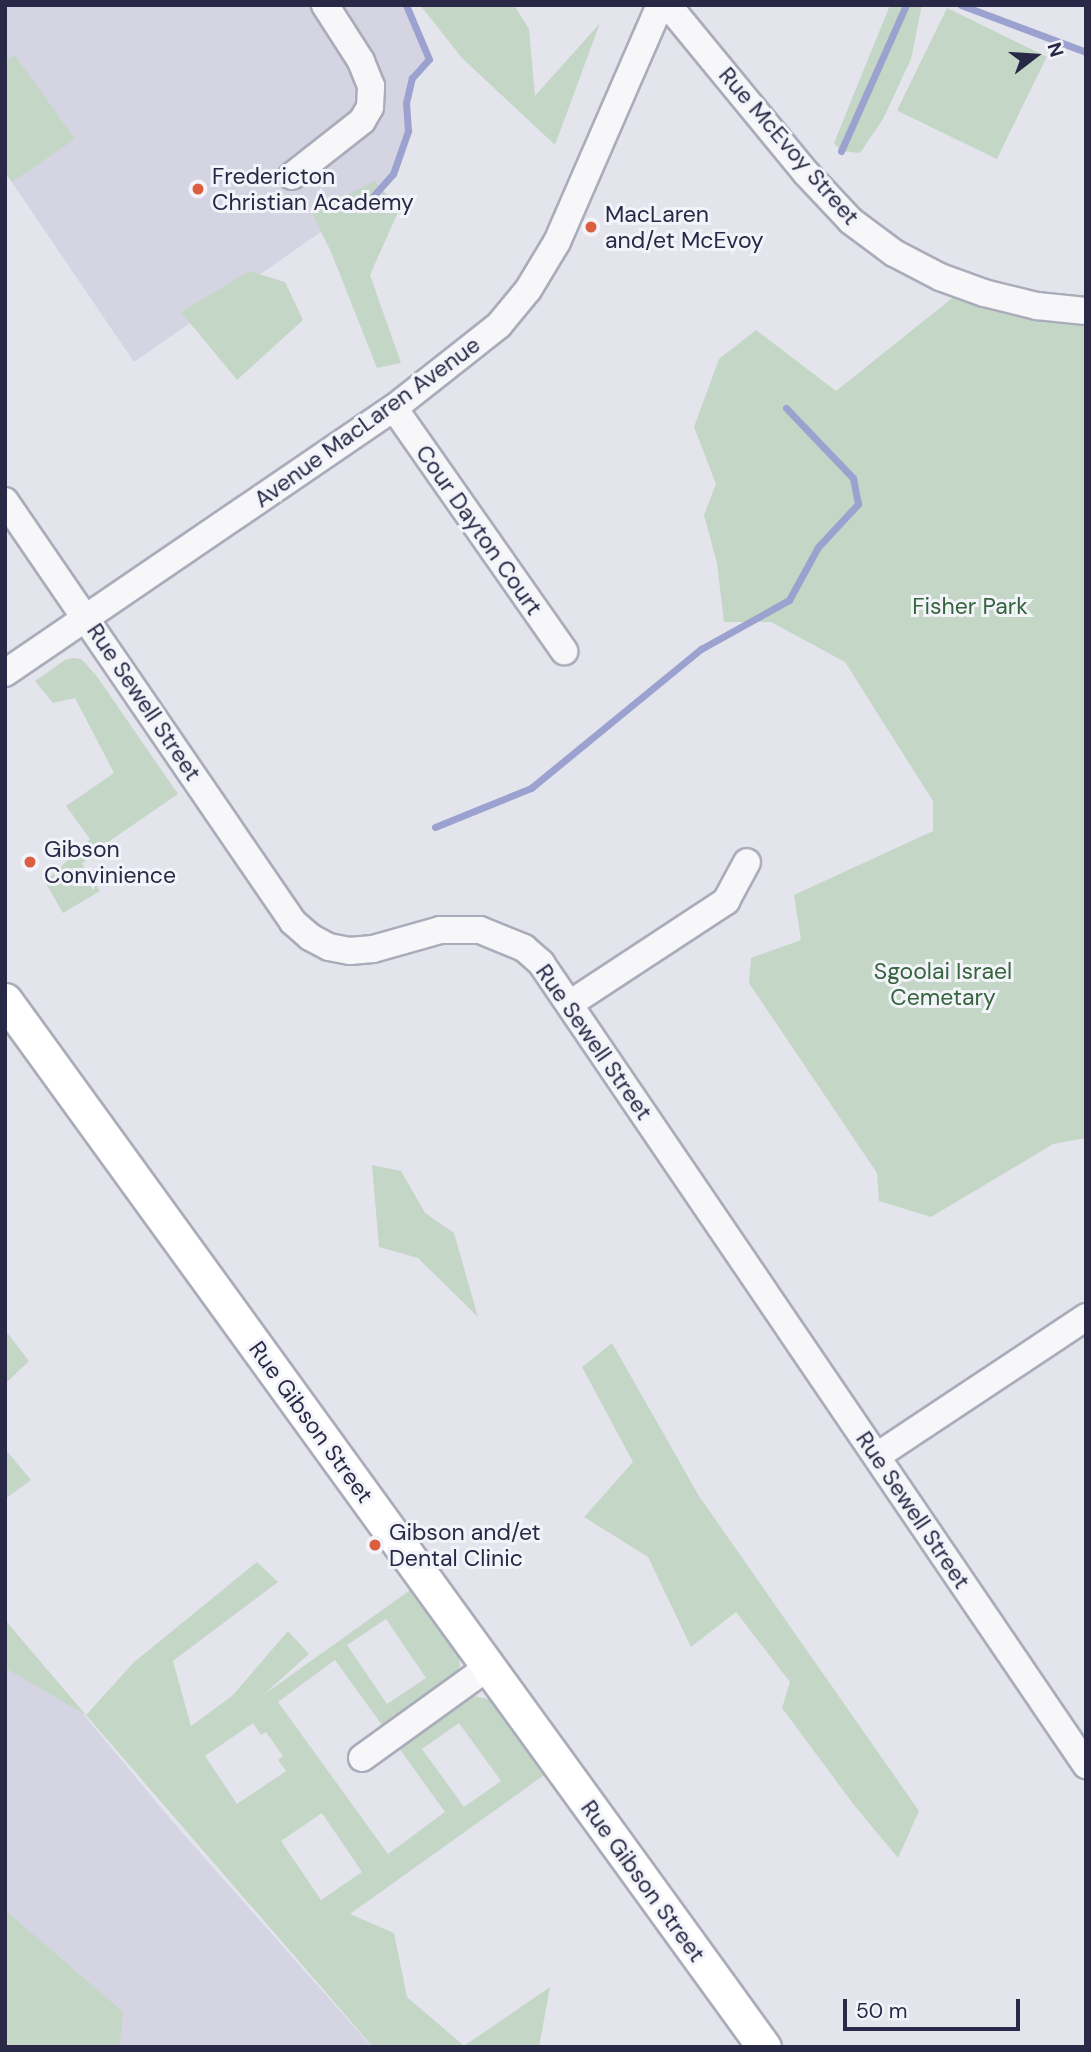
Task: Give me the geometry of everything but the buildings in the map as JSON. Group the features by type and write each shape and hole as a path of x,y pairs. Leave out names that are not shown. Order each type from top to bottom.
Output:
{"main road":[{"name":"Rue Gibson Street","path":"5,1000 764,2047"}],"street":[{"path":"292,176 362,121 370,107 371,86 361,61 325,5"},
{"name":"Avenue MacLaren Avenue","path":"5,673 394,408 499,326 528,290 557,242 660,5"},
{"name":"Rue McEvoy Street","path":"668,5 806,173 851,221 894,253 940,277 984,293 1037,306 1086,312"},
{"name":"Cour Dayton Court","path":"394,408 564,651"},
{"name":"Rue Sewell Street","path":"5,500 293,922 310,937 329,947 350,951 373,949 440,930 480,930 524,948 541,962 1086,1765"},
{"path":"571,1003 726,901 747,862"},
{"path":"877,1456 1086,1317"},
{"path":"362,1758 488,1667"}],"shaded area":[{"name":"Fredericton Christian Academy","path":"5,5 406,5 429,59 412,78 406,103 408,131 393,174 374,195 134,362 5,172"},
{"path":"5,1620 172,1821 372,2047 125,2047 5,1973"}],"green space":[{"path":"420,5 514,5 529,29 535,96 600,23 555,145 462,58"},
{"path":"890,5 922,5 911,59 883,119 860,153 841,151 834,143"},
{"path":"947,8 1047,57 997,159 897,110"},
{"path":"15,55 75,139 12,182 5,172 5,62"},
{"path":"374,181 400,208 370,275 401,363 377,368 331,252 312,213"},
{"path":"249,271 285,282 303,320 237,380 181,312"},
{"path":"966,287 1086,311 1086,1138 1053,1144 931,1217 879,1201 877,1173 749,983 751,958 801,940 794,895 933,831 933,801 845,662 771,622 724,622 717,563 704,515 716,484 694,427 719,359 756,330 836,391"},
{"path":"81,659 96,675 178,794 108,842 82,864 100,891 63,913 45,882 90,839 66,806 114,773 75,698 53,703 35,681 65,660"},
{"path":"372,1165 401,1171 425,1213 454,1233 478,1317 418,1258 379,1247"},
{"path":"5,1330 29,1361 5,1384"},
{"path":"612,1343 699,1496 919,1811 898,1858 854,1805 782,1708 790,1682 736,1612 691,1647 648,1557 584,1517 633,1462 582,1367"},
{"path":"5,1449 31,1480 5,1499"},
{"path":"257,1562 278,1582 173,1661 191,1726 232,1696 288,1631 309,1654 262,1696 413,1588 459,1652 460,1666 456,1673 382,1725 335,1660 278,1702 388,1854 445,1812 399,1748 473,1696 494,1700 547,1773 350,1914 394,1933 407,1997 464,2046 550,1987 539,2047 373,2047 86,1715 133,1663","holes":["386,1619 426,1678 387,1704 347,1645","253,1723 261,1735 266,1732 283,1756 278,1760 286,1771 237,1804 205,1756","459,1723 501,1781 464,1807 422,1749","322,1813 362,1872 321,1900 281,1841"]},
{"path":"5,1620 86,1715 5,1668"},
{"path":"5,1910 123,2012 120,2043 125,2047 5,2047"}],"waterway":[{"path":"374,195 393,174 408,131 406,103 412,78 429,59 406,5"},
{"path":"841,151 906,5"},
{"path":"961,5 1086,52"},
{"path":"435,827 531,788 701,649 789,600 818,547 858,504 853,478 786,408"}],"place":[{"name":"Fredericton Christian Academy","path":"198,189"},
{"name":"MacLaren and/et McEvoy","path":"591,227"},
{"name":"Gibson Convinience","path":"30,862"},
{"name":"Gibson and/et Dental Clinic","path":"375,1545"}],"park label":[{"name":"Fisher Park","path":"970,606"},
{"name":"Sgoolai Israel Cemetary","path":"943,984"}]}
